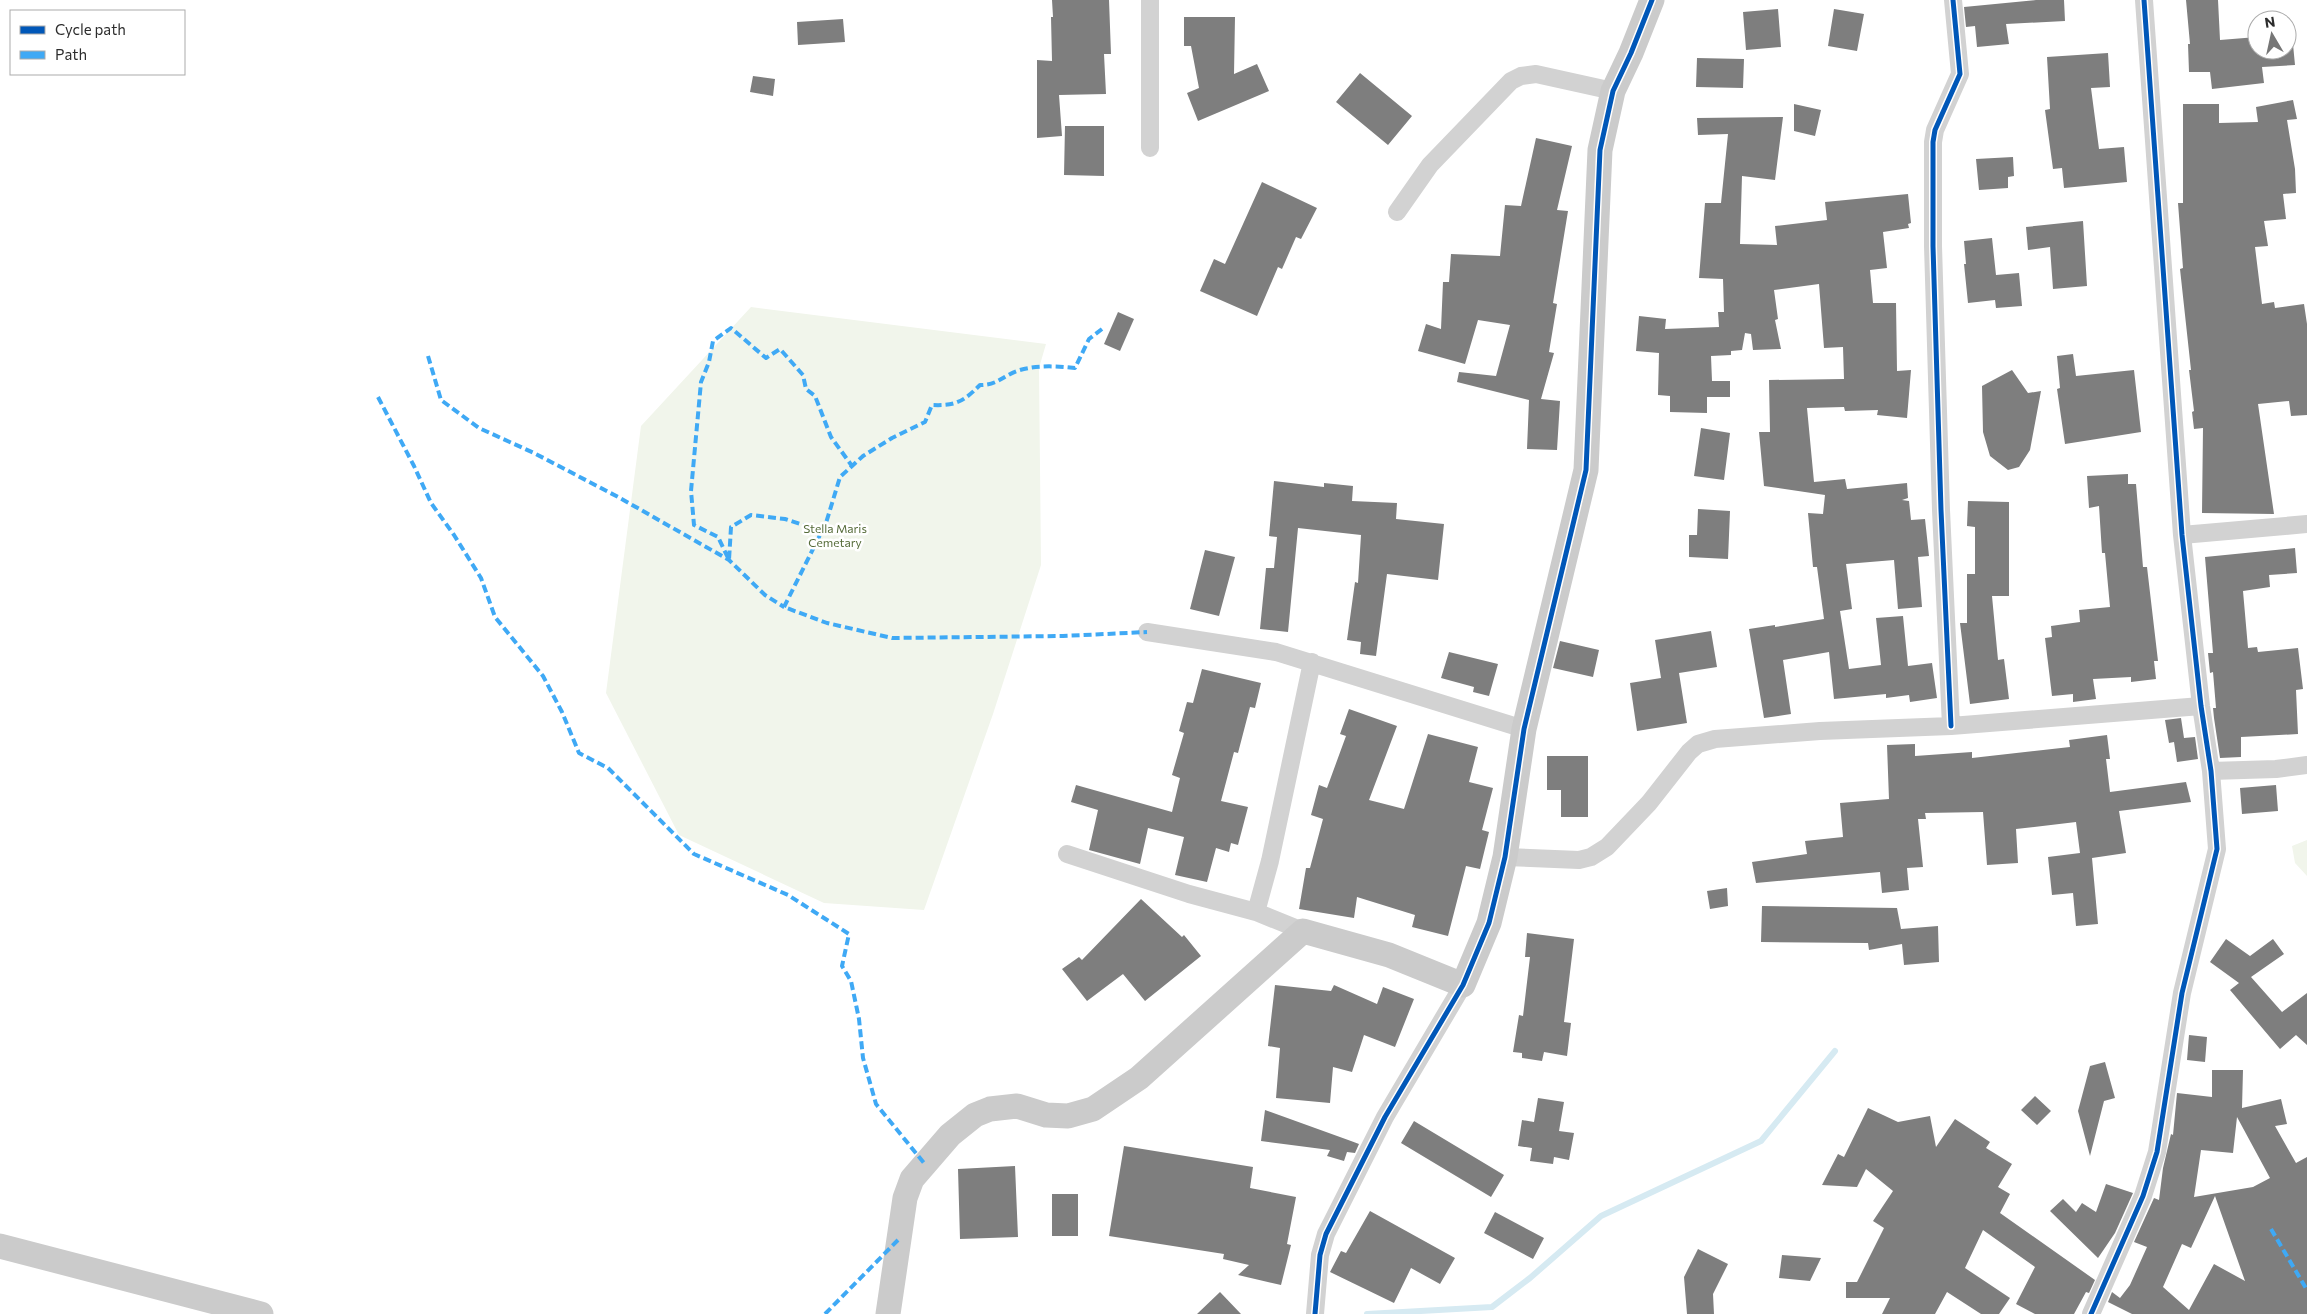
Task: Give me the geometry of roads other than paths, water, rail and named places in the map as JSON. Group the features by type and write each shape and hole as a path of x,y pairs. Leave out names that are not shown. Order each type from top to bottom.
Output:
{"street":[{"path":"1150,0 1150,148"},
{"path":"1315,1314 1320,1255 1326,1234 1385,1118 1464,985 1489,923 1505,858 1524,728 1586,470 1598,167 1604,126 1613,92 1652,0"},
{"path":"1951,726 1941,500 1933,246 1933,142 1935,130 1960,74 1953,0"},
{"path":"2090,1314 2143,1196 2157,1152 2182,993 2217,849 2211,771 2201,706 2182,535 2144,0"},
{"path":"1397,212 1430,165 1511,82 1521,76 1536,74 1613,92"},
{"path":"2182,535 2307,524"},
{"path":"1147,632 1276,652 1524,728"},
{"path":"1256,912 1270,861 1312,662"},
{"path":"1505,858 1579,860 1591,857 1607,847 1649,803 1689,752 1698,744 1716,739 1820,731 1951,726 2201,706"},
{"path":"2211,771 2276,769 2307,765"},
{"path":"1066,854 1180,892 1256,912 1303,931 1389,955 1464,985"},
{"path":"888,1314 905,1198 912,1179 950,1135 975,1115 990,1108 1017,1106 1046,1115 1068,1116 1092,1109 1139,1078 1303,931"},
{"path":"0,1246 261,1314"}],"waterway":[{"path":"1367,1314 1492,1307 1530,1278 1601,1216 1761,1141 1835,1051"}],"park label":[{"name":"Stella Maris Cemetary","path":"835,535"}]}
